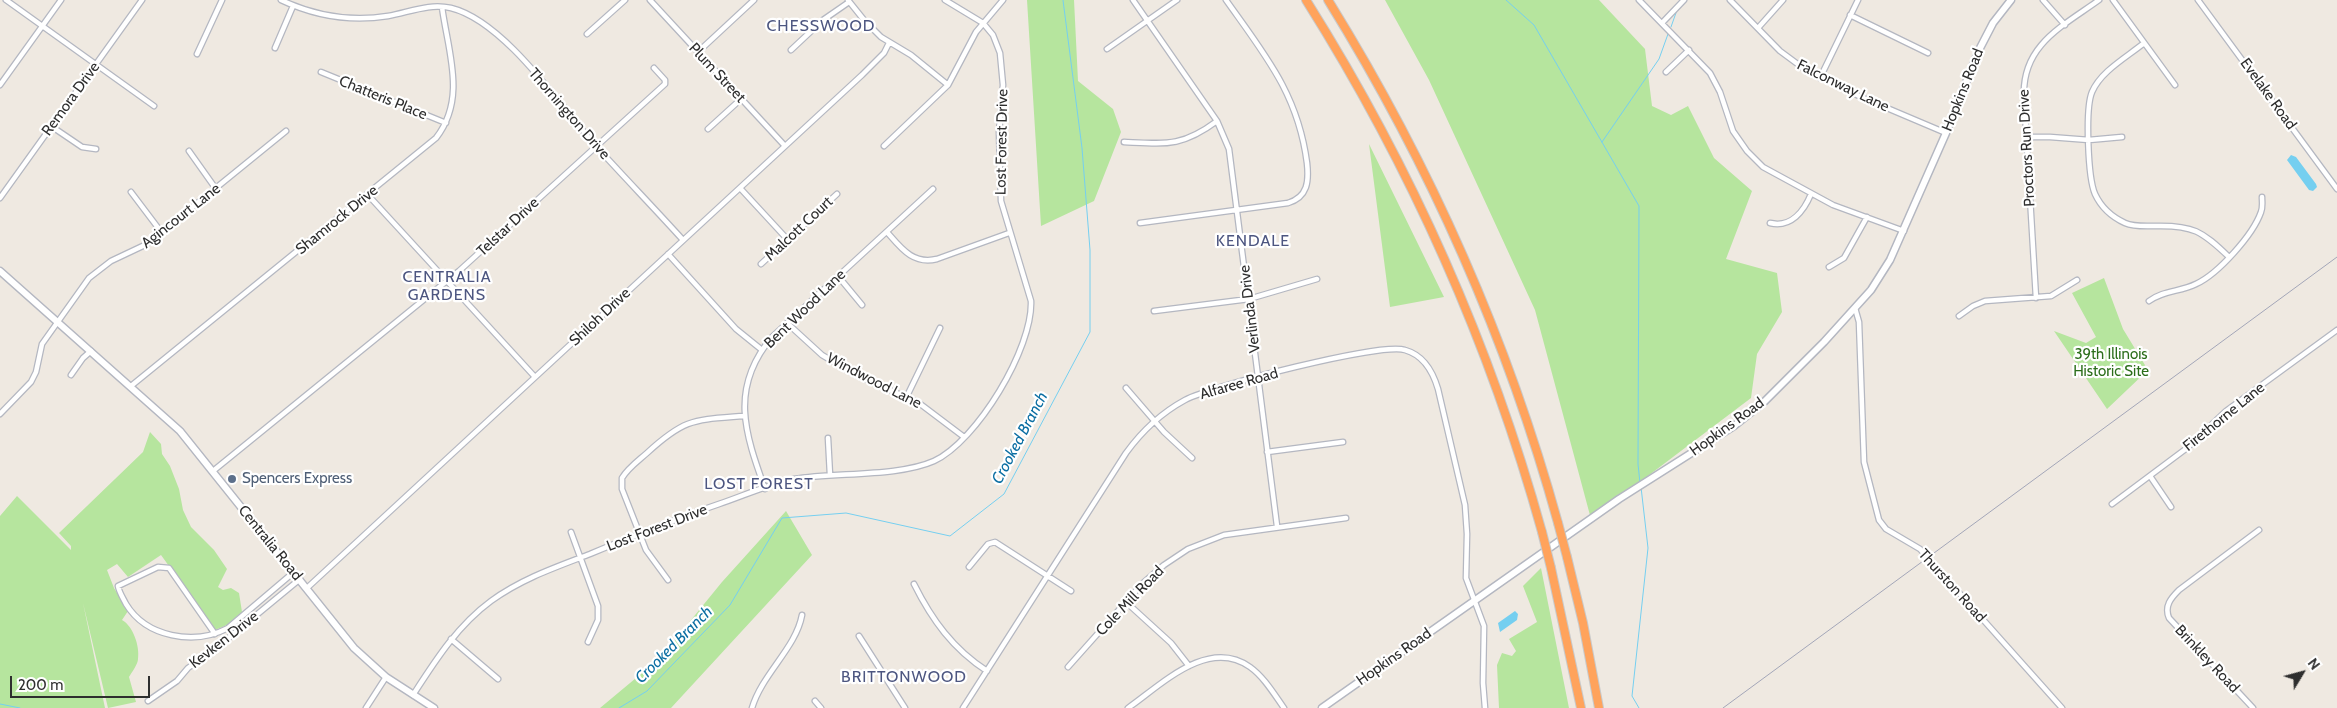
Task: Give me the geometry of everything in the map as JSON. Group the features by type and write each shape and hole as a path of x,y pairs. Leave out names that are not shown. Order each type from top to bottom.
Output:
{"highway":[{"path":"1306,0 1368,104 1437,240 1476,333 1503,405 1542,532 1552,568 1581,708"},
{"path":"1328,0 1396,118 1458,242 1516,388 1567,557 1599,708"}],"main road":[{"name":"Hopkins Road","path":"1322,708 1474,600 1640,486 1750,414 1812,354 1855,308 1880,277 1904,231 1979,50 1993,23 2011,0"},
{"name":"Centralia Road","path":"0,271 180,431 354,648 386,677 434,708"}],"street":[{"path":"6,0 154,106"},
{"path":"0,85 61,0"},
{"name":"Remora Drive","path":"0,198 142,0"},
{"path":"197,54 222,0"},
{"name":"Thornington Drive","path":"281,0 318,14 351,19 391,15 427,6 442,7 470,15 496,32 553,94 596,146 683,240"},
{"path":"587,34 625,0"},
{"name":"Plum Street","path":"650,0 785,146"},
{"path":"698,52 754,0"},
{"name":"Lost Forest Drive","path":"413,695 451,640 480,610 504,592 535,576 639,533 794,479 906,469 924,465 949,452 991,404 1007,378 1029,327 1031,308 1029,292 1003,213 999,189 999,132 1003,96 1002,65 997,42 983,23 945,0"},
{"path":"884,146 948,85 958,69 968,45 983,23 1003,0"},
{"name":"Verlinda Drive","path":"1133,0 1217,121 1229,149 1277,526"},
{"path":"1107,50 1177,0"},
{"path":"1140,223 1292,202 1304,194 1309,178 1301,131 1292,102 1277,73 1226,0"},
{"path":"1639,0 1689,50 1716,82 1734,131 1747,151 1763,167 1811,194 1867,218 1904,231"},
{"name":"Falconway Lane","path":"1730,0 1791,60 1820,78 1946,133"},
{"path":"1758,28 1783,0"},
{"path":"1820,78 1858,0"},
{"path":"2043,0 2065,25"},
{"name":"Proctors Run Drive","path":"2036,298 2023,86 2026,68 2041,44 2099,0"},
{"path":"2113,0 2175,85"},
{"name":"Evelake Road","path":"2198,0 2337,189"},
{"path":"791,50 823,20 848,1 872,29 889,43 911,55 948,85"},
{"path":"1662,22 1683,1"},
{"path":"275,48 293,6"},
{"name":"Shamrock Drive","path":"131,386 430,145 446,123 452,107 455,89 442,7"},
{"path":"1850,15 1928,53"},
{"name":"Shiloh Drive","path":"307,588 785,146 882,55 889,43"},
{"path":"2144,43 2102,76 2092,92 2088,112 2091,183 2102,206 2112,216 2126,223 2139,226 2177,225 2192,228 2205,236 2229,257"},
{"path":"1666,72 1689,50"},
{"name":"Telstar Drive","path":"213,471 447,282 665,84 665,80 654,68"},
{"name":"Chatteris Place","path":"321,72 446,123"},
{"path":"708,129 741,98"},
{"path":"1124,142 1177,142 1193,137 1217,121"},
{"path":"51,126 82,147 96,149"},
{"name":"Agincourt Lane","path":"0,414 31,382 36,372 42,344 82,287 95,272 111,261 147,244 162,233 286,131"},
{"path":"2026,137 2089,140 2122,137"},
{"path":"189,151 216,189"},
{"path":"740,188 788,240"},
{"name":"Bent Wood Lane","path":"764,488 748,443 744,416 748,380 762,350 787,323 933,189"},
{"path":"131,192 162,233"},
{"name":"Malcott Court","path":"761,264 837,194"},
{"path":"1770,223 1783,224 1792,220 1804,208 1811,194"},
{"path":"368,195 535,377"},
{"path":"2149,301 2161,293 2188,287 2204,280 2229,257 2248,234 2261,213 2262,197"},
{"path":"1829,268 1844,258 1867,218"},
{"path":"887,232 906,253 916,259 927,261 1009,233"},
{"path":"668,254 736,329 762,350"},
{"path":"838,276 862,306"},
{"path":"1154,311 1249,299 1317,279"},
{"path":"1959,316 1973,306 1985,301 2036,298 2057,294 2078,280"},
{"name":"Thurston Road","path":"1855,308 1859,322 1864,462 1879,520 1886,529 1920,549 2062,708"},
{"name":"Windwood Lane","path":"787,323 822,355 854,374 907,396 932,411 964,437"},
{"path":"907,396 940,328"},
{"name":"Firethorne Lane","path":"2112,504 2187,448 2226,411 2337,330"},
{"name":"Alfaree Road","path":"963,708 1126,453 1154,421 1175,406 1199,394 1258,378 1388,348 1406,350 1420,358 1436,380 1458,469 1467,520 1466,578 1484,626 1483,683 1486,708"},
{"path":"71,375 83,358 91,351"},
{"path":"1126,388 1184,453 1192,458"},
{"path":"668,580 651,559 639,533 622,489 621,482 624,474 667,435 682,425 699,420 744,416"},
{"path":"828,438 830,475"},
{"path":"1267,452 1343,442"},
{"path":"2150,476 2171,507"},
{"name":"Cole Mill Road","path":"1068,667 1152,574 1188,550 1224,535 1277,526 1346,518"},
{"name":"Brinkley Road","path":"2253,708 2169,618 2167,612 2170,599 2179,590 2259,530"},
{"path":"571,532 598,606 598,620 588,642"},
{"path":"969,567 988,544 995,542 1072,591"},
{"path":"215,634 169,568 158,567 118,586 132,612 152,628 169,634 191,638 215,634 234,623 274,587 294,572"},
{"name":"Kevken Drive","path":"148,701 177,680 188,668 227,640 300,579"},
{"path":"914,584 925,605 948,639 963,654 986,671"},
{"path":"1126,602 1170,643 1189,666"},
{"path":"752,708 759,690 796,631 802,615"},
{"path":"859,636 905,708"},
{"path":"451,640 498,679"},
{"path":"1128,708 1189,666 1212,657 1227,657 1242,662 1261,677 1284,708"},
{"path":"366,708 386,677"},
{"path":"816,701 821,708"}],"green space":[{"path":"1027,0 1074,0 1078,81 1113,109 1121,132 1094,201 1041,226"},
{"path":"1385,0 1599,0 1645,49 1652,106 1671,115 1688,106 1714,158 1752,191 1726,259 1777,273 1782,312 1757,354 1751,398 1591,519 1535,310 1429,80"},
{"path":"1369,144 1444,297 1390,307"},
{"name":"39th Illinois Historic Site","path":"2104,278 2123,329 2148,370 2107,409 2054,331 2086,343 2096,337 2072,293"},
{"path":"150,432 161,444 162,454 170,466 179,489 183,510 191,527 214,550 227,569 218,587 223,590 231,588 239,593 242,612 227,625 215,630 161,555 128,577 117,564 107,570 114,588 128,611 122,620 129,627 137,643 138,661 129,677 136,702 108,708 83,603 105,708 0,708 0,516 17,496 71,550 71,546 59,533 143,452"},
{"path":"786,511 812,555 671,708 600,708 660,658 722,582"},
{"path":"1541,568 1569,708 1499,708 1497,665 1502,653 1512,656 1516,651 1509,639 1537,622 1523,586"}],"water":[{"path":"2291,155 2296,157 2316,184 2317,187 2313,191 2309,190 2287,160"},
{"path":"1515,611 1518,614 1517,620 1500,632 1498,623"}],"waterway":[{"name":"Crooked Branch","path":"619,708 647,691 730,605 782,518 846,513 950,536 1004,494 1090,332 1090,250 1082,148 1063,0"},
{"path":"1506,0 1534,25 1639,206 1638,464 1640,483"},
{"path":"1671,27 1677,10"},
{"path":"1602,142 1659,59 1668,34"},
{"path":"1639,708 1632,696 1648,548 1641,487"},
{"name":"Crooked Branch","path":"0,704 20,708"}],"railway":[{"path":"1723,708 2337,257"}],"place":[{"name":"Spencers Express","path":"232,479"}],"district":[{"name":"CHESSWOOD","path":"821,26"},
{"name":"KENDALE","path":"1253,241"},
{"name":"CENTRALIA GARDENS","path":"447,286"},
{"name":"LOST FOREST","path":"759,484"},
{"name":"BRITTONWOOD","path":"904,677"}]}
